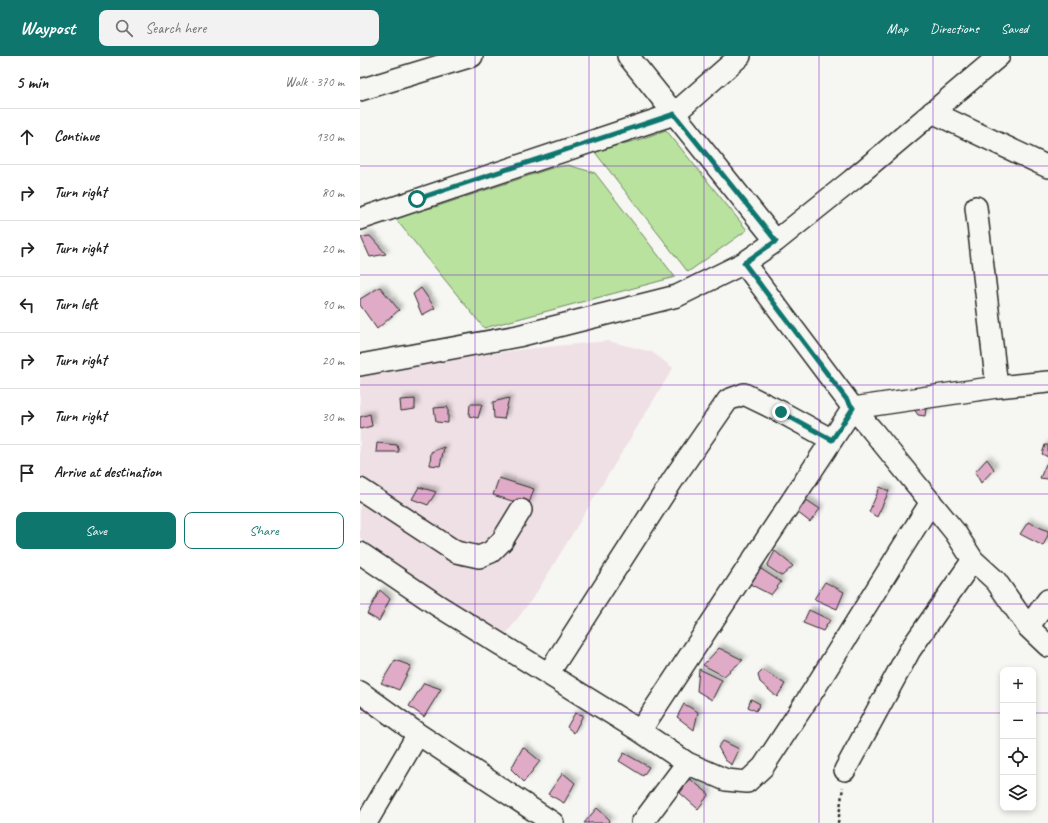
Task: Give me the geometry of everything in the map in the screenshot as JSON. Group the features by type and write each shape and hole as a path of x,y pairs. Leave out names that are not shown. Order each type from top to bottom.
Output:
{"street":[{"path":"360,90 472,56"},
{"path":"628,56 776,241"},
{"path":"360,219 674,114 740,56"},
{"path":"360,365 518,336 677,296 744,263 776,241 852,180 998,56"},
{"path":"932,112 1048,167"},
{"path":"976,207 997,387"},
{"path":"744,263 853,408 955,532 974,560 996,581 1028,627 1048,646"},
{"path":"640,731 853,408 997,387 1048,382"},
{"path":"548,674 674,478 728,400 744,394 832,440"},
{"path":"360,489 456,552 479,557 491,552 502,541 521,510"},
{"path":"360,553 437,605 640,731 687,763 726,780 747,782 763,767 813,691 931,502"},
{"path":"845,770 910,650 974,560"},
{"path":"1028,627 1048,600"},
{"path":"360,692 418,734 553,823"},
{"path":"366,823 418,734"},
{"path":"642,823 687,763"}],"path":[{"path":"838,823 845,770"}],"shaded area":[{"path":"608,341 652,352 673,368 537,592 504,637 360,538 360,373 526,349"}],"green space":[{"path":"666,130 747,230 688,272 594,151 638,140"},
{"path":"568,165 595,173 675,277 484,328 394,217 435,207 552,168"}],"building":[{"path":"370,236 386,254 370,257 361,237"},
{"path":"380,287 399,310 377,329 360,305 360,299"},
{"path":"421,288 435,308 422,315 413,294"},
{"path":"509,398 504,419 494,418 493,402"},
{"path":"415,399 415,409 401,411 400,400"},
{"path":"927,401 925,416 918,415 909,402"},
{"path":"470,404 482,404 478,418 469,416"},
{"path":"448,407 448,423 436,422 434,408"},
{"path":"370,414 372,426 360,429 360,417"},
{"path":"377,443 397,445 399,452 376,452"},
{"path":"1045,445 1048,445 1048,457 1042,454"},
{"path":"444,447 440,466 430,465 431,452"},
{"path":"987,459 994,469 981,483 975,472"},
{"path":"1048,463 1048,479 1040,478 1046,464"},
{"path":"499,478 534,489 528,506 493,495"},
{"path":"419,487 436,492 428,505 412,499"},
{"path":"880,487 889,491 877,517 869,512"},
{"path":"805,499 820,509 810,522 797,512"},
{"path":"1028,522 1048,531 1048,535 1043,546 1020,534"},
{"path":"775,551 793,566 782,576 767,566"},
{"path":"758,567 781,582 771,595 746,582"},
{"path":"825,582 844,592 837,609 814,599"},
{"path":"380,590 390,599 379,621 367,614"},
{"path":"809,610 830,620 823,631 803,623"},
{"path":"719,648 743,660 724,676 703,665"},
{"path":"395,660 411,666 399,690 381,683"},
{"path":"699,669 722,680 712,700 697,691"},
{"path":"763,670 785,684 777,697 760,682 758,675"},
{"path":"424,683 441,689 424,717 409,706"},
{"path":"751,699 760,704 756,711 748,707"},
{"path":"684,704 698,712 694,730 677,717"},
{"path":"575,713 583,715 574,733 567,727"},
{"path":"723,741 739,749 732,765 725,760 718,747"},
{"path":"523,747 540,761 524,782 511,769"},
{"path":"624,753 649,767 643,776 619,761"},
{"path":"563,773 575,783 564,803 548,794"},
{"path":"690,779 709,794 698,809 680,793"},
{"path":"597,808 610,820 609,823 584,823"}],"route":[{"path":"417,199 674,114 776,241 744,263 853,408 832,440 781,412"}]}
